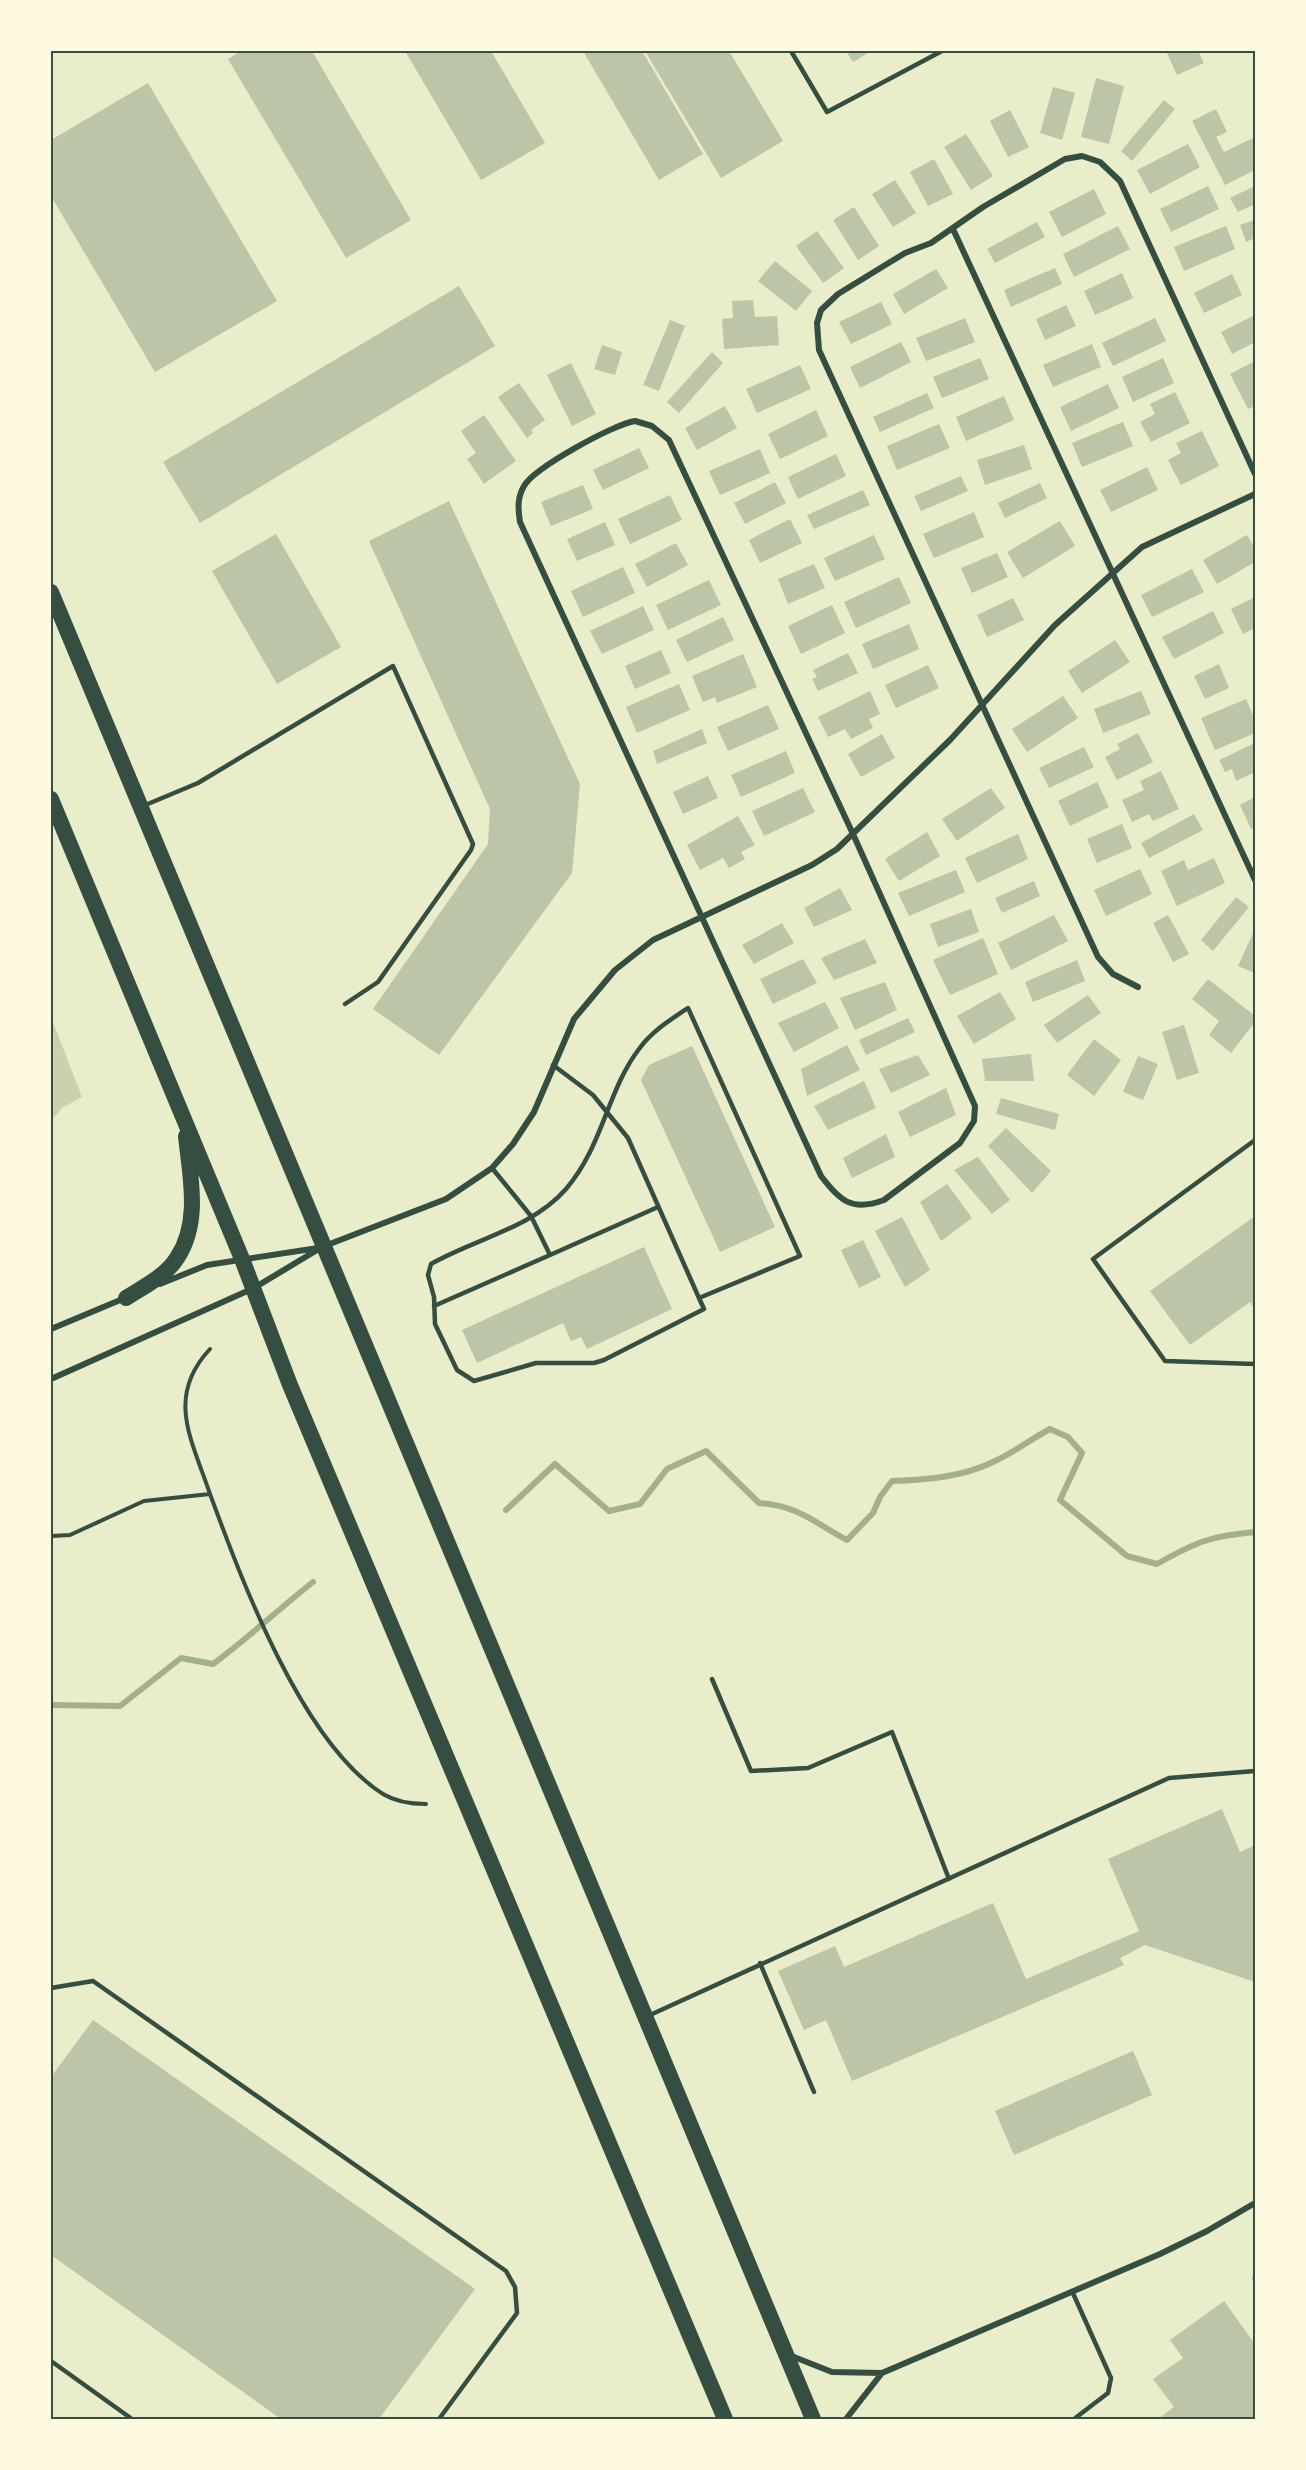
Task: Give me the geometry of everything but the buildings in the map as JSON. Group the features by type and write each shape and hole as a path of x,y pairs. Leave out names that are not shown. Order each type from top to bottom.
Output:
{"highway":[{"path":"51,592 322,1247 813,2419"},
{"path":"51,799 242,1258 290,1385 725,2419"},
{"path":"126,1298 160,1276 177,1258 191,1221 193,1205 184,1117"}],"street":[{"path":"1138,987 1113,974 1098,957 824,361 816,336 821,310 838,294 905,253 931,243 983,207 1065,159 1083,156 1100,162 1120,181 1255,474"},
{"path":"953,229 1249,873 1255,880"},
{"path":"635,421 652,426 669,440 853,834 975,1106 974,1121 960,1143 884,1200 860,1205 847,1203 837,1196 821,1176 520,522 518,498 525,484 537,472 609,429 635,421"},
{"path":"51,1379 254,1288 322,1247 446,1199 492,1168 513,1144 534,1112 574,1019 615,970 653,940 812,865 837,849 950,740 1055,625 1142,547 1255,494"},
{"path":"51,1329 207,1265 322,1247"},
{"path":"785,2354 832,2372 882,2373 1160,2254 1207,2231 1255,2203"},
{"path":"846,2419 882,2373"}],"lane":[{"path":"791,51 827,112 942,51"},
{"path":"139,807 198,783 393,666 473,843 471,850 378,982 345,1005"},
{"path":"553,1065 593,1095 609,1112 628,1138 658,1207 699,1298 704,1309 594,1363 536,1363 474,1381 467,1379 457,1370 435,1324 428,1275 431,1263 531,1216 554,1201 585,1164 609,1112 628,1066 639,1049 661,1025 688,1008 800,1256 699,1298"},
{"path":"1255,1140 1093,1259 1165,1361 1255,1364"},
{"path":"492,1168 531,1216 550,1255"},
{"path":"434,1306 658,1207"},
{"path":"712,1679 751,1771 808,1768 892,1732 949,1879"},
{"path":"645,2018 760,1963 1169,1778 1255,1771"},
{"path":"760,1963 814,2092"},
{"path":"51,1988 93,1981 506,2271 515,2287 517,2313 439,2419"},
{"path":"1072,2291 1112,2378 1108,2393 1074,2419"},
{"path":"51,2361 132,2419"}],"path":[{"path":"210,1349 191,1373 185,1392 184,1414 243,1584 306,1706 347,1762 383,1794 410,1804 426,1804"},
{"path":"51,1536 70,1535 144,1501 210,1494"}],"green space":[{"path":"51,1017 82,1097 62,1108 51,1121"}],"waterway":[{"path":"506,1510 555,1464 609,1511 640,1504 667,1469 706,1451 759,1503 772,1504 795,1511 847,1540 873,1513 880,1497 892,1481 931,1479 969,1471 1000,1458 1050,1429 1068,1437 1082,1453 1060,1500 1127,1556 1157,1564 1204,1541 1255,1532"},
{"path":"51,1705 120,1706 181,1658 213,1664 313,1582"}]}
